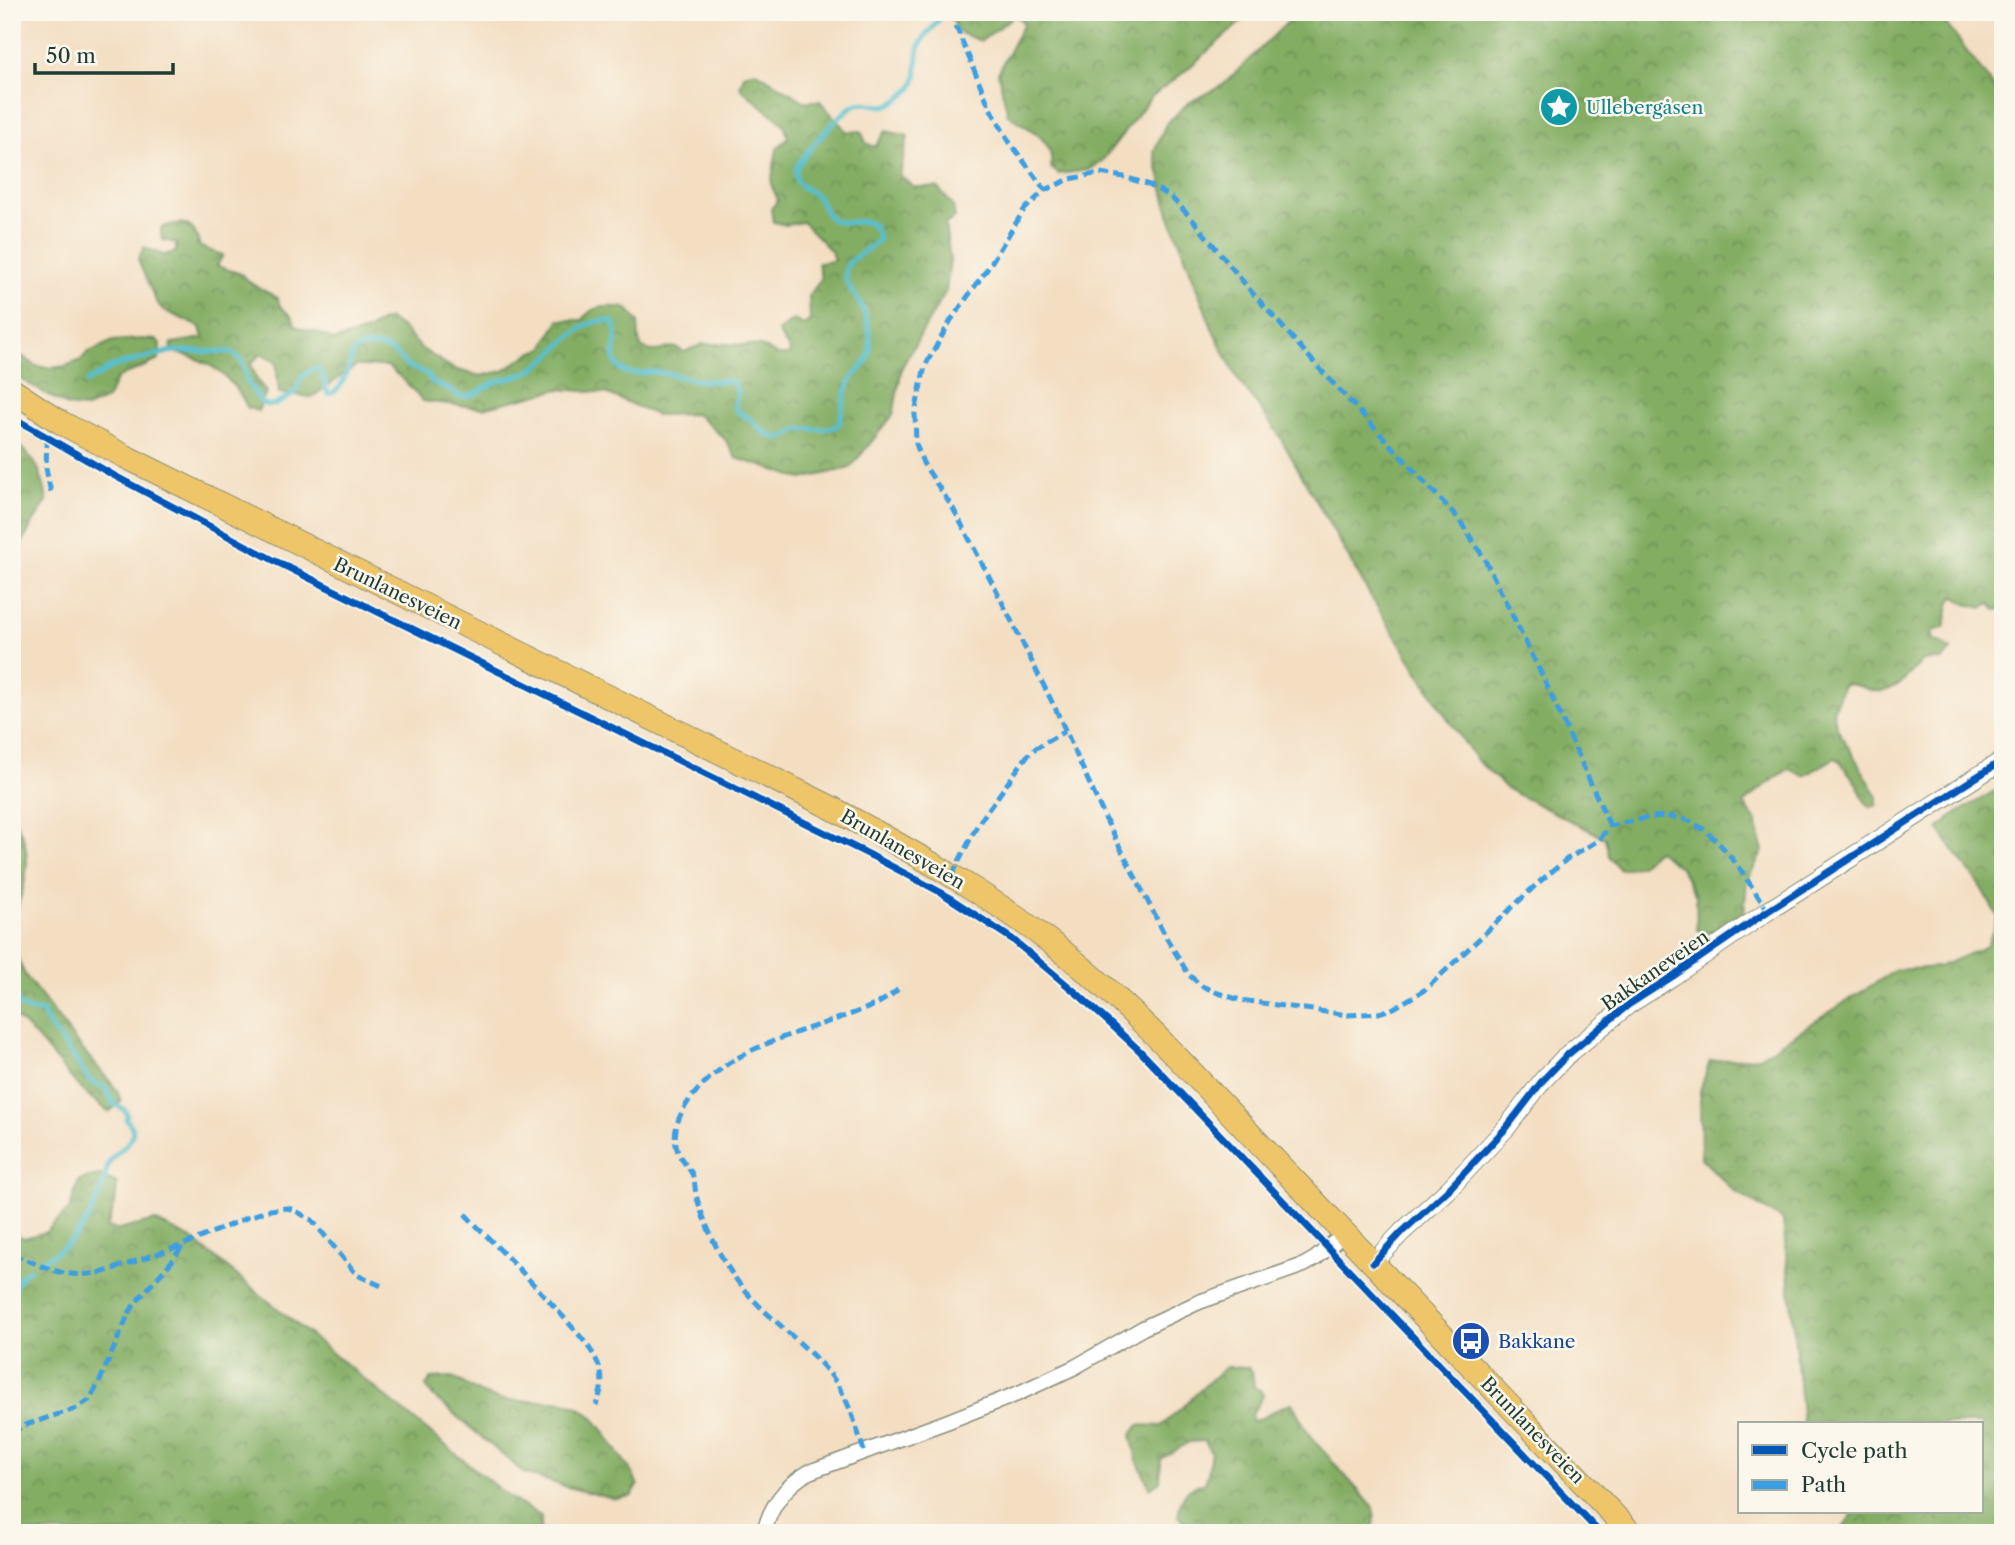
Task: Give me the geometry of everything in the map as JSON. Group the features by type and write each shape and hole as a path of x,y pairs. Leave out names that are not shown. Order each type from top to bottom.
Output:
{"main road":[{"name":"Brunlanesveien","path":"12,390 60,422 126,457 830,807 989,898 1093,977 1175,1056 1631,1533"}],"street":[{"name":"Bakkaneveien","path":"1373,1263 1499,1136 1543,1080 1566,1056 1628,1005 2003,760"},
{"path":"764,1533 769,1514 783,1492 794,1480 809,1472 1045,1382 1143,1328 1199,1302 1304,1265 1345,1233"}],"green space":[{"path":"949,12 1252,12 1183,73 1152,96 1102,161 1088,170 1059,174 1051,168 1049,149 1045,142 1008,115 998,73 1024,23 1015,15 981,41 958,32"},
{"path":"1298,12 1937,12 2003,99 2003,610 1996,610 1990,603 1982,608 1966,604 1954,596 1944,628 1932,631 1932,639 1951,650 1943,660 1923,660 1902,681 1883,691 1843,685 1833,712 1837,728 1877,795 1877,805 1870,807 1857,784 1835,758 1804,776 1790,769 1766,785 1744,804 1756,821 1763,851 1747,881 1744,912 1708,934 1697,930 1696,896 1681,868 1657,850 1641,865 1620,870 1609,856 1605,838 1507,789 1476,759 1371,597 1277,432 1237,378 1212,328 1169,214 1154,151 1166,124 1188,103 1223,85"},
{"path":"755,71 804,101 820,101 847,132 861,131 866,143 875,147 886,131 908,136 900,175 913,187 937,187 953,206 955,218 945,224 950,260 946,291 902,367 893,415 850,468 802,479 736,458 725,439 696,414 656,415 606,393 559,389 483,408 423,401 387,366 356,366 312,397 279,393 276,361 261,354 251,364 257,380 266,392 258,411 248,408 234,386 217,370 196,359 171,352 172,343 203,338 200,327 163,310 156,301 138,260 144,247 163,255 176,252 176,243 162,240 161,228 182,223 195,232 200,247 223,255 217,266 241,274 252,284 278,298 281,307 292,317 296,326 324,335 333,341 369,330 389,319 422,349 454,369 480,376 503,371 543,348 559,320 583,320 591,311 609,307 627,308 638,322 642,348 659,351 672,347 684,352 703,344 727,344 760,346 778,355 789,355 790,350 778,332 793,320 804,325 810,320 809,296 821,279 818,263 834,261 831,251 803,222 786,225 773,222 771,209 778,200 771,184 777,149 788,138 784,124 740,88 744,75"},
{"path":"142,339 160,343 159,360 117,378 107,399 86,408 67,406 12,374 12,349 36,366 50,368 81,360 87,353 113,341"},
{"path":"12,440 37,466 47,501 12,564"},
{"path":"2003,786 2003,1533 1839,1533 1853,1514 1983,1514 1983,1422 1803,1422 1783,1220 1734,1191 1701,1158 1700,1091 1710,1061 1759,1057 1896,970 1939,967 1987,946 1998,917 1980,886 1938,829 1954,815"},
{"path":"12,818 20,829 24,842 27,867 22,894 12,919"},
{"path":"12,947 25,975 117,1090 121,1102 109,1112 81,1088 36,1037 12,1015"},
{"path":"100,1175 117,1183 115,1205 107,1227 118,1230 155,1221 192,1239 510,1498 541,1516 541,1533 12,1533 12,1234 24,1238 46,1232 70,1208 79,1180"},
{"path":"1226,1367 1248,1367 1252,1371 1254,1387 1261,1391 1263,1396 1251,1415 1252,1421 1292,1403 1310,1436 1372,1506 1375,1520 1371,1533 1200,1533 1178,1516 1180,1504 1188,1490 1204,1484 1208,1476 1211,1453 1205,1441 1189,1442 1161,1459 1160,1481 1150,1488 1137,1460 1131,1435 1139,1425 1161,1426"},
{"path":"452,1377 493,1398 511,1401 555,1401 567,1403 586,1412 601,1427 632,1473 638,1486 632,1496 615,1499 524,1473 433,1396 426,1386 432,1378"}],"waterway":[{"path":"87,382 114,366 172,351 231,352 242,361 248,383 262,403 275,405 295,393 302,377 317,368 322,373 328,394 334,392 345,377 354,351 375,346 392,351 408,366 426,373 434,383 458,396 468,396 493,383 530,371 579,330 601,321 613,322 616,328 614,358 623,371 659,372 699,380 734,383 737,391 737,411 770,436 781,438 799,429 826,429 835,426 839,424 850,382 865,364 870,350 865,316 847,282 846,269 852,260 879,239 876,230 867,222 843,223 829,217 817,196 799,183 797,168 824,133 853,106 865,103 887,105 911,89 916,78 921,43 942,12"},
{"path":"12,994 19,1005 28,1010 43,1012 49,1025 86,1076 106,1088 113,1104 124,1109 133,1133 128,1143 111,1159 86,1222 72,1240 43,1260"},
{"path":"12,1293 20,1277 30,1269"}],"marked path":[{"path":"950,12 990,108 1010,143 1045,190"},
{"path":"1610,826 1543,677 1484,558 1458,518 1319,368 1170,196 1147,184 1100,173 1070,179 1045,190 1024,210 951,320 925,366 915,413 916,444 923,463 954,510 994,586 1057,712 1105,818 1167,939 1189,975 1202,986 1240,1000 1348,1015 1379,1013 1394,1008 1426,989 1538,883 1567,859 1599,840 1610,826 1650,817 1674,817 1703,829 1740,869 1768,911"},
{"path":"47,437 46,468 51,493"},
{"path":"952,875 978,824 1027,756 1065,731"},
{"path":"864,1451 839,1386 813,1355 747,1293 723,1259 700,1208 693,1175 681,1159 675,1140 680,1117 693,1095 732,1061 776,1040 872,1006 902,986"},
{"path":"12,1255 66,1273 104,1272 183,1245 251,1216 287,1208 312,1220 357,1275 384,1287"},
{"path":"465,1214 542,1293 590,1349 602,1378 596,1405"},
{"path":"12,1433 25,1425 75,1409 89,1400 129,1313 183,1245"}],"cycle path":[{"path":"12,417 113,475 277,562 872,856 942,893 1012,939 1140,1051 1600,1533"},
{"path":"1373,1263 1448,1190 1507,1127 1543,1080 1566,1056 1628,1005 1768,911 2003,760"}],"place":[{"name":"Ullebergåsen","path":"1559,107"},
{"name":"Bakkane","path":"1471,1341"}]}
